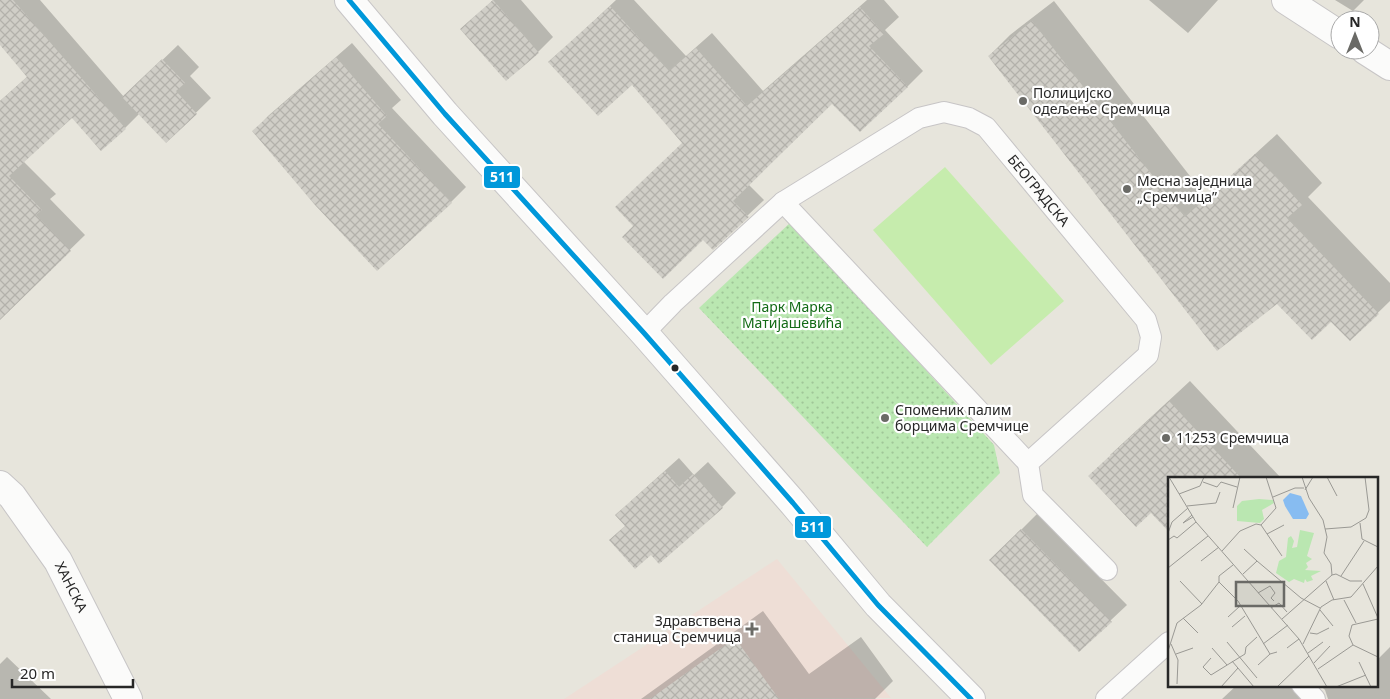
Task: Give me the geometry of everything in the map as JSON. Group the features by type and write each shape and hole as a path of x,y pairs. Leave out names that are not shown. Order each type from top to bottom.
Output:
{"main road":[{"path":"350,0 445,114 644,332 794,503 878,605 971,699"},
{"path":"1286,0 1330,29"},
{"name":"ХАНСКА","path":"0,485 12,496 58,561 123,697"}],"lane":[{"name":"БЕОГРАДСКА","path":"644,332 783,202 919,118 944,112 968,118 986,127 1146,320 1151,337 1148,355 1028,463"},
{"path":"783,202 1028,463 1033,495 1107,570"},
{"path":"1106,699 1168,643"},
{"path":"1303,686 1315,699"}],"shaded area":[{"name":"Здравствена станица Сремчица","path":"777,559 891,698 564,699"}],"green space":[{"path":"945,167 1064,301 991,365 873,230"},
{"name":"Парк Марка Матијашевића","path":"791,222 994,445 1000,473 927,547 699,308"}],"building":[{"path":"0,0 13,0 126,129 101,151 72,118 9,176 42,210 36,215 71,251 0,320 0,101 27,77 0,45"},
{"path":"493,0 539,53 506,81 460,29"},
{"path":"610,6 669,71 696,48 747,106 860,7 884,34 869,46 908,87 860,132 832,104 733,201 749,217 713,250 703,240 663,279 622,237 633,226 615,207 682,143 632,85 598,116 548,62"},
{"path":"1032,21 1185,217 1255,154 1302,205 1287,218 1379,314 1350,341 1331,322 1312,340 1277,304 1217,351 988,56"},
{"path":"336,57 387,116 378,124 452,203 377,271 315,205 252,131"},
{"path":"162,59 185,83 176,91 197,114 166,143 122,97"},
{"name":"11253 Сремчица","path":"1169,401 1240,477 1168,477 1168,531 1151,513 1136,527 1088,476"},
{"path":"665,471 679,487 693,474 723,508 659,564 651,555 635,569 609,540 625,526 615,515"},
{"path":"1021,529 1112,622 1079,652 989,560"},
{"path":"735,638 779,699 650,699"}],"transit line":[{"name":"511","path":"349,0 445,114 644,333 793,503 878,605 971,699"}],"place":[{"name":"Полицијско одељење Сремчица","path":"1023,101"},
{"name":"Месна заједница „Сремчица”","path":"1127,189"},
{"name":"Споменик палим борцима Сремчице","path":"885,418"},
{"name":"11253 Сремчица","path":"1166,438"},
{"name":"Здравствена станица Сремчица","path":"752,629"}]}
